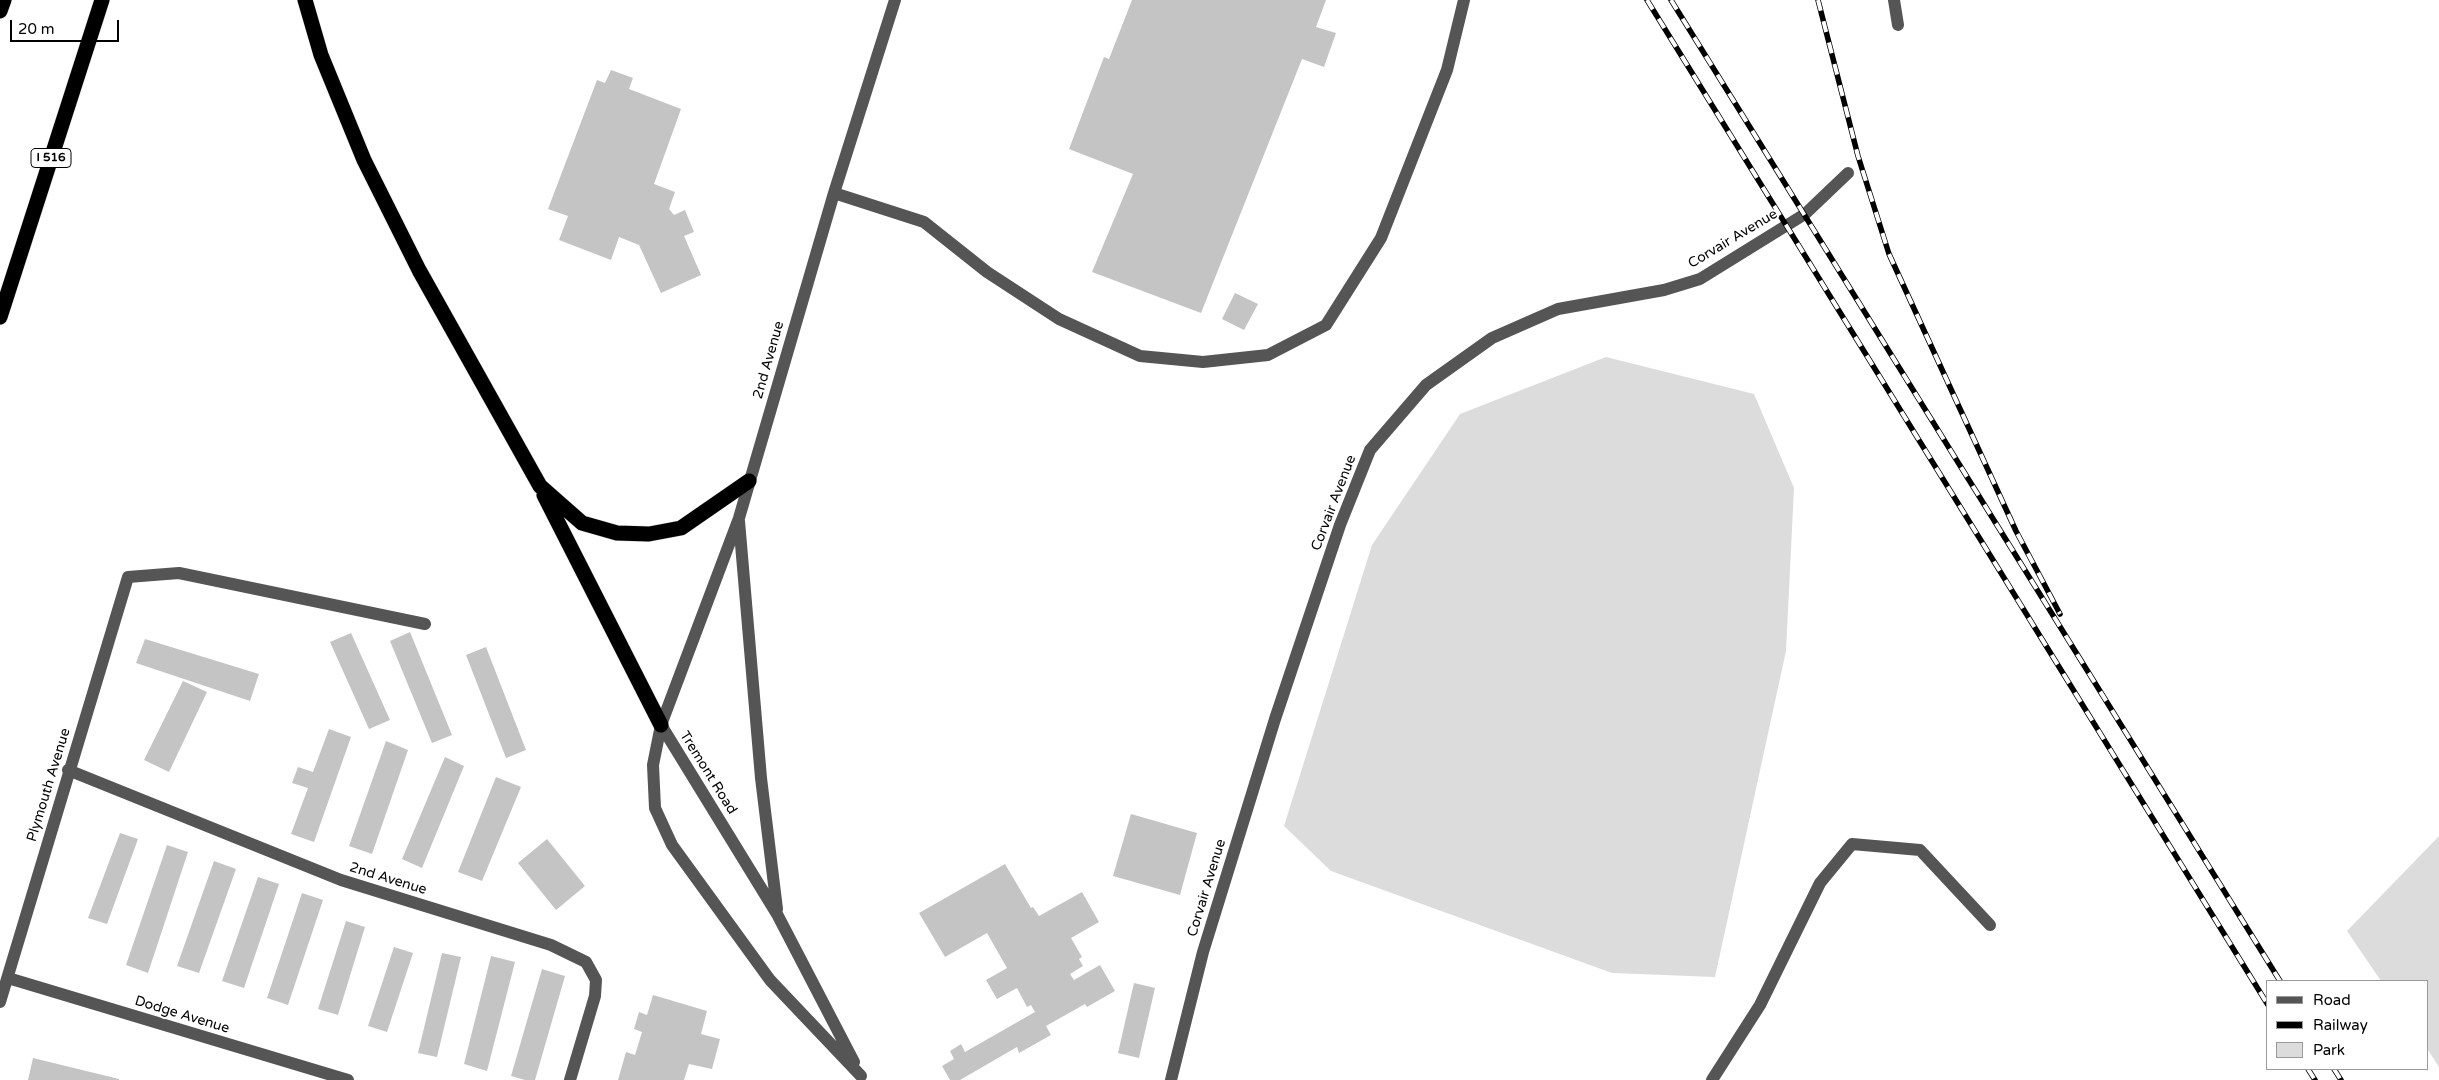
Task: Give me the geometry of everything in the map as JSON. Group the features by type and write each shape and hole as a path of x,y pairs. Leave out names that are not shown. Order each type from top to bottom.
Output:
{"highway":[{"path":"0,11 4,0"},
{"name":"I 516","path":"0,317 102,0"},
{"path":"305,0 321,55 364,160 419,270 540,486 661,725"},
{"path":"540,486 582,524 617,533 649,534 681,528 749,481"}],"street":[{"name":"2nd Avenue","path":"661,725 739,518 834,193 895,0"},
{"path":"834,193 924,222 987,272 1059,319 1140,356 1203,362 1268,355 1326,326 1381,238 1447,70 1464,0"},
{"path":"1894,0 1898,26"},
{"name":"Corvair Avenue","path":"1171,1080 1203,952 1275,719 1340,525 1370,450 1426,385 1492,338 1558,309 1664,290 1700,279 1805,214 1848,173"},
{"path":"739,518 761,778 777,914"},
{"name":"Plymouth Avenue","path":"0,1002 68,770 128,577 179,573 426,624"},
{"name":"Tremont Road","path":"661,725 777,914 862,1078"},
{"name":"Tremont Road","path":"661,725 653,765 655,808 672,845 770,980 862,1078"},
{"name":"2nd Avenue","path":"68,770 341,880 551,945 586,962 596,980 595,996 570,1080"},
{"path":"1712,1080 1760,1005 1820,883 1852,844 1920,850 1990,925"},
{"name":"Dodge Avenue","path":"8,978 348,1080"}],"green space":[{"path":"1606,357 1754,394 1794,488 1786,651 1715,977 1612,973 1331,871 1284,826 1372,545 1460,414"},
{"path":"2439,836 2439,1067 2429,1052 2429,980 2380,980 2347,931"}],"building":[{"path":"1132,0 1326,0 1316,27 1336,33 1324,67 1302,59 1201,313 1092,272 1133,174 1069,149 1104,57 1109,59"},
{"path":"611,70 633,78 629,89 681,109 654,184 675,192 669,209 674,215 685,210 694,232 684,236 701,275 661,293 639,245 619,237 611,260 559,240 568,216 548,209 597,80 605,83"},
{"path":"1235,293 1258,304 1244,330 1222,319"},
{"path":"410,632 452,735 432,743 390,641"},
{"path":"351,633 390,720 369,729 330,642"},
{"path":"145,639 259,674 250,701 136,663"},
{"path":"486,647 526,750 506,758 466,655"},
{"path":"183,681 207,692 169,772 144,760"},
{"path":"329,729 351,737 314,842 291,834 308,788 292,783 298,767 313,772"},
{"path":"386,741 408,750 372,854 349,846"},
{"path":"445,757 464,766 422,868 402,859"},
{"path":"496,777 521,787 482,881 458,872"},
{"path":"1131,814 1197,833 1180,895 1113,876"},
{"path":"120,833 138,839 107,924 88,918"},
{"path":"547,839 585,886 556,910 518,863"},
{"path":"167,845 188,852 148,973 126,965"},
{"path":"214,861 236,869 199,973 177,966"},
{"path":"1005,864 1031,908 1033,907 1039,916 1082,892 1099,922 1071,938 1082,957 1079,959 1083,966 1070,974 1074,980 1100,965 1115,991 1087,1007 1085,1004 1046,1026 1051,1035 1019,1053 1017,1047 960,1080 950,1080 942,1066 954,1059 950,1051 961,1044 965,1052 1035,1012 1031,1005 1027,1007 1017,988 997,999 986,980 1007,968 987,933 945,957 919,913"},
{"path":"258,877 279,884 244,988 222,981"},
{"path":"302,893 323,900 288,1005 267,998"},
{"path":"346,921 365,927 338,1015 318,1009"},
{"path":"394,947 413,953 387,1032 368,1026"},
{"path":"442,953 461,957 437,1057 418,1053"},
{"path":"491,956 515,962 487,1071 464,1064"},
{"path":"542,969 565,976 535,1080 525,1080 511,1076"},
{"path":"1134,983 1155,988 1139,1058 1118,1053"},
{"path":"653,995 707,1011 701,1034 720,1039 712,1069 689,1064 684,1080 618,1080 626,1052 635,1055 642,1032 634,1029 639,1012 647,1015"},
{"path":"33,1058 119,1079 119,1080 28,1080"}],"railway":[{"path":"1647,0 2266,1002"},
{"path":"1671,0 2279,980"},
{"path":"1818,0 1858,156 1889,254 2016,531 2060,614"},
{"path":"2309,1070 2315,1080"},
{"path":"2335,1070 2341,1080"}]}
